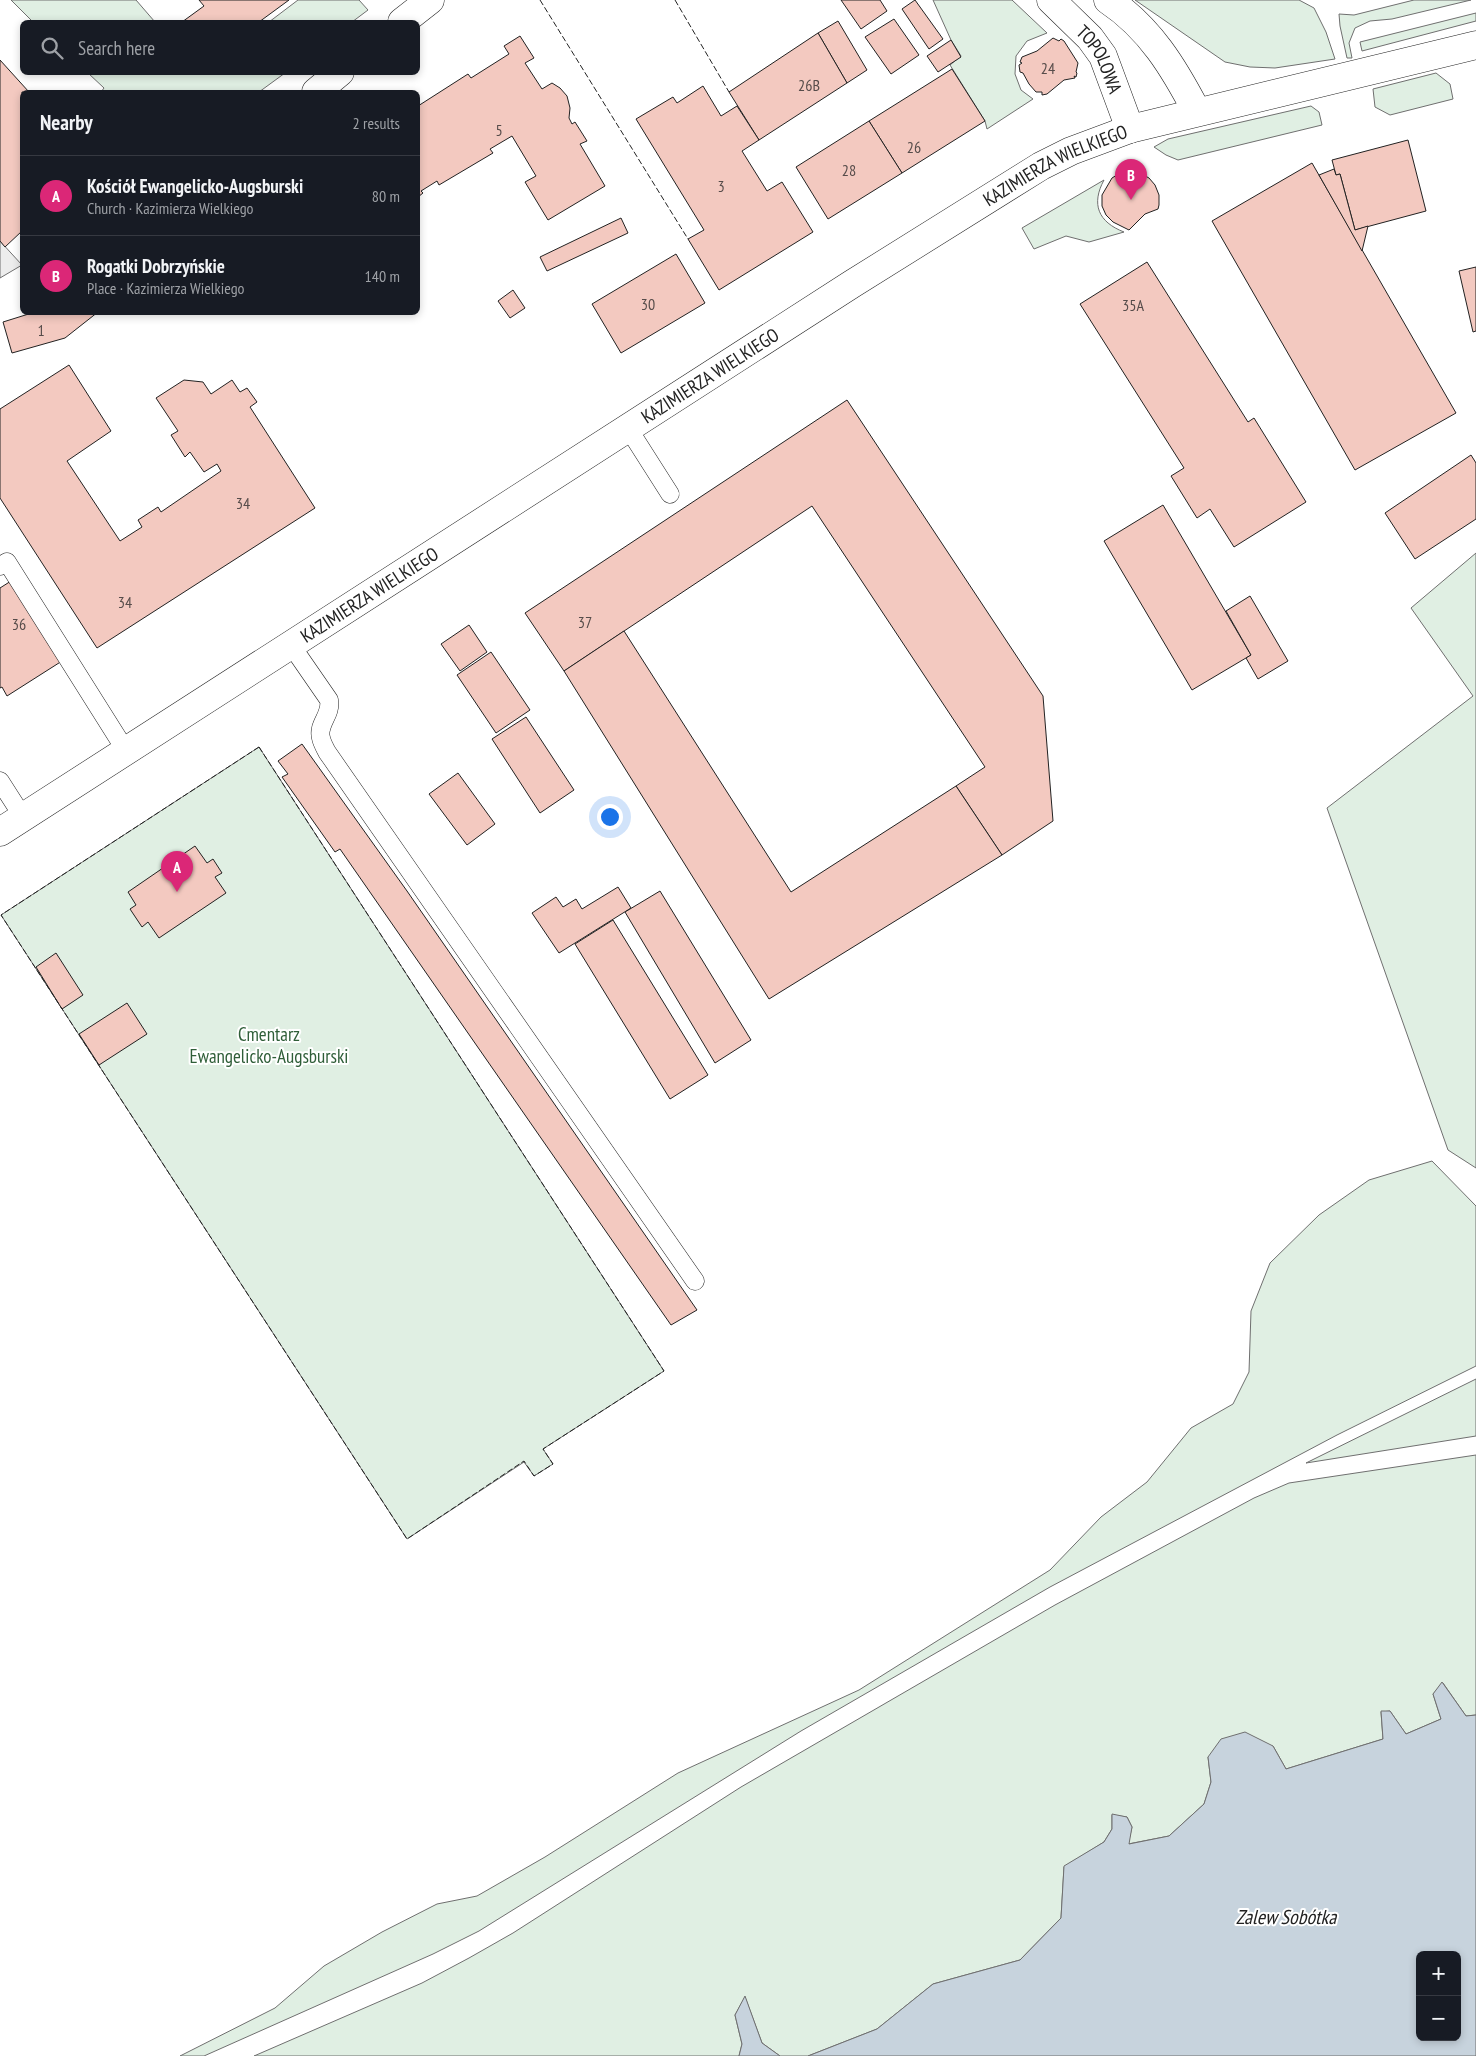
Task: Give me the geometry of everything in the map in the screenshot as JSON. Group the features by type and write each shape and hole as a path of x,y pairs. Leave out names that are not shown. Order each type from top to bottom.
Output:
{"street":[{"path":"405,20 430,0"},
{"name":"TOPOLOWA","path":"1051,0 1090,38 1103,56 1130,129"},
{"path":"1108,0 1134,19 1145,31 1168,60 1197,112"},
{"name":"KAZIMIERZA WIELKIEGO","path":"0,832 852,284 1040,166 1071,151 1130,129 1476,45"},
{"path":"318,90 336,75"}],"lane":[{"path":"628,428 670,494"},
{"path":"0,566 7,562 126,751"},
{"path":"291,645 329,700 331,708 320,728 320,737 327,752 695,1281"},
{"path":"0,781 23,817"}],"green space":[{"path":"11,0 136,0 153,20 31,20"},
{"path":"298,0 359,0 368,10 355,20 272,20"},
{"path":"933,0 1012,0 1047,33 1027,41 1016,56 1015,74 1021,90 1033,99 987,129 985,121 950,65 961,56 951,40"},
{"path":"1135,0 1299,0 1314,8 1326,32 1335,59 1275,68 1250,67 1225,62"},
{"path":"1414,0 1471,0 1392,19 1370,21 1355,28 1349,43 1352,58 1347,58 1339,14 1354,15"},
{"path":"1476,13 1476,21 1362,51 1360,42"},
{"path":"1436,73 1450,84 1453,99 1390,115 1375,107 1373,89"},
{"path":"90,75 282,75 262,90 102,90 104,88"},
{"path":"1311,106 1319,112 1322,125 1178,160 1154,147 1168,139"},
{"path":"1104,180 1098,197 1099,211 1108,223 1124,232 1089,242 1066,236 1034,249 1022,228"},
{"path":"1476,553 1476,1168 1448,1150 1327,808 1473,696 1411,608"},
{"name":"Cmentarz Ewangelicko-Augsburski","path":"259,747 664,1371 543,1449 553,1464 534,1476 524,1462 407,1539 1,915"},
{"path":"1432,1161 1476,1206 1476,1366 1337,1435 1050,1587 801,1731 479,1931 433,1954 204,2056 180,2056 275,2008 324,1966 382,1932 437,1904 477,1896 545,1857 678,1773 859,1690 1050,1570 1101,1517 1147,1482 1191,1428 1233,1404 1249,1372 1251,1311 1270,1263 1319,1215 1369,1180"},
{"path":"1476,1379 1476,1436 1306,1463"},
{"path":"1476,1455 1476,1715 1466,1716 1443,1683 1433,1694 1441,1719 1406,1734 1390,1711 1381,1712 1383,1739 1286,1769 1273,1746 1208,1757 1211,1782 1204,1804 1169,1836 1128,1844 1132,1827 1127,1817 1112,1815 1112,1829 1104,1842 1064,1867 1061,1918 1020,1960 933,1984 877,2029 808,2056 780,2056 762,2043 745,1997 735,2015 742,2044 739,2056 254,2056 422,1983 469,1958 513,1933 741,1787 1055,1605 1254,1498 1289,1483"}],"shaded area":[{"path":"0,241 20,263 20,266 0,278"}],"water":[{"name":"Zalew Sobótka","path":"1442,1682 1466,1716 1476,1715 1476,2056 808,2056 877,2029 933,1984 1020,1960 1061,1918 1064,1866 1104,1842 1112,1829 1112,1814 1127,1817 1132,1827 1129,1844 1169,1836 1204,1804 1211,1782 1208,1757 1221,1739 1245,1732 1273,1746 1286,1769 1383,1739 1381,1711 1390,1711 1406,1734 1441,1719 1433,1694"},
{"path":"745,1996 762,2043 780,2056 739,2056 742,2044 735,2015"}],"building":[{"path":"199,0 289,0 262,20 185,20 204,6"},
{"path":"841,0 880,0 887,11 861,29"},
{"path":"915,0 943,39 929,49 902,9"},
{"path":"894,19 919,55 891,74 865,37"},
{"path":"838,21 867,70 847,83 818,33"},
{"path":"818,33 847,83 759,140 729,92"},
{"path":"520,36 534,58 525,63 542,89 552,83 567,96 570,108 569,118 572,124 575,122 587,141 580,144 605,186 548,220 525,182 536,176 512,136 490,149 493,153 439,185 437,181 421,191 423,193 420,195 420,105 468,74 471,78 509,54 504,46"},
{"path":"1053,38 1064,41 1078,63 1077,73 1076,77 1074,76 1075,78 1064,80 1047,94 1042,95 1042,92 1036,92 1029,84 1023,73 1020,72 1019,65 1022,63 1020,62 1022,57 1037,51"},
{"path":"951,40 961,57 938,72 927,56"},
{"path":"0,60 27,90 20,90 20,233 5,247 0,241"},
{"path":"952,69 985,121 902,173 869,121"},
{"path":"703,86 721,116 737,106 759,140 742,151 767,191 782,182 813,232 719,290 688,239 704,230 636,119 673,97 677,103"},
{"path":"869,121 902,173 828,219 796,167"},
{"path":"1408,140 1426,211 1355,230 1340,174 1336,175 1332,160"},
{"path":"1312,163 1456,413 1355,470 1212,221"},
{"path":"1334,169 1336,175 1340,174 1355,230 1368,226 1362,251 1319,175"},
{"path":"1130,171 1140,173 1149,178 1155,185 1159,195 1159,205 1158,209 1145,214 1129,230 1113,222 1106,215 1102,206 1102,195 1112,178 1120,173"},
{"path":"621,218 628,233 547,271 540,257"},
{"path":"676,254 705,303 621,353 592,304"},
{"path":"1147,262 1248,422 1254,418 1306,502 1234,547 1210,509 1197,518 1171,476 1184,468 1080,304"},
{"path":"1476,267 1476,331 1473,332 1459,271"},
{"path":"513,290 525,308 510,318 498,301"},
{"path":"25,315 94,315 65,338 12,353 3,322"},
{"path":"69,365 111,431 67,461 120,541 142,527 138,520 158,507 161,512 221,471 217,464 204,472 190,452 185,457 171,435 178,431 156,398 184,380 203,382 211,394 232,380 240,392 247,388 257,402 250,407 315,508 97,648 0,498 0,409"},
{"path":"847,400 1043,696 1053,821 1002,855 956,786 985,767 812,506 564,671 525,613"},
{"path":"1471,455 1476,463 1476,519 1415,559 1385,513"},
{"path":"1163,505 1251,655 1192,690 1104,541"},
{"path":"11,581 62,661 7,696 2,687 0,688 0,588"},
{"path":"1250,596 1288,661 1258,679 1246,658 1251,655 1226,611"},
{"path":"469,625 487,652 460,671 441,644"},
{"path":"624,631 791,892 956,786 1002,855 769,999 564,671"},
{"path":"491,652 530,710 496,733 457,675"},
{"path":"526,717 574,790 540,813 492,739"},
{"path":"302,744 407,891 697,1310 671,1325 340,849 335,852 282,777 288,774 278,761"},
{"path":"458,773 495,824 467,845 429,794"},
{"path":"195,846 207,863 213,859 222,873 215,877 226,893 159,938 148,922 142,927 130,909 136,905 128,892"},
{"path":"618,887 631,908 559,953 532,913 556,897 563,907 576,899 582,909"},
{"path":"660,891 751,1040 715,1063 625,912"},
{"path":"613,920 708,1075 670,1099 575,944"},
{"path":"56,953 83,995 62,1009 36,967"},
{"path":"127,1003 147,1034 99,1065 79,1034"}],"fence":[{"path":"540,0 688,239"},
{"path":"675,0 729,92"},
{"path":"259,747 664,1371 543,1449 553,1464 534,1476 524,1461 407,1539 1,915 259,747"}],"place":[{"name":"Rogatki Dobrzyńskie","path":"1131,200"},
{"name":"Kościół Ewangelicko-Augsburski","path":"177,892"}]}
